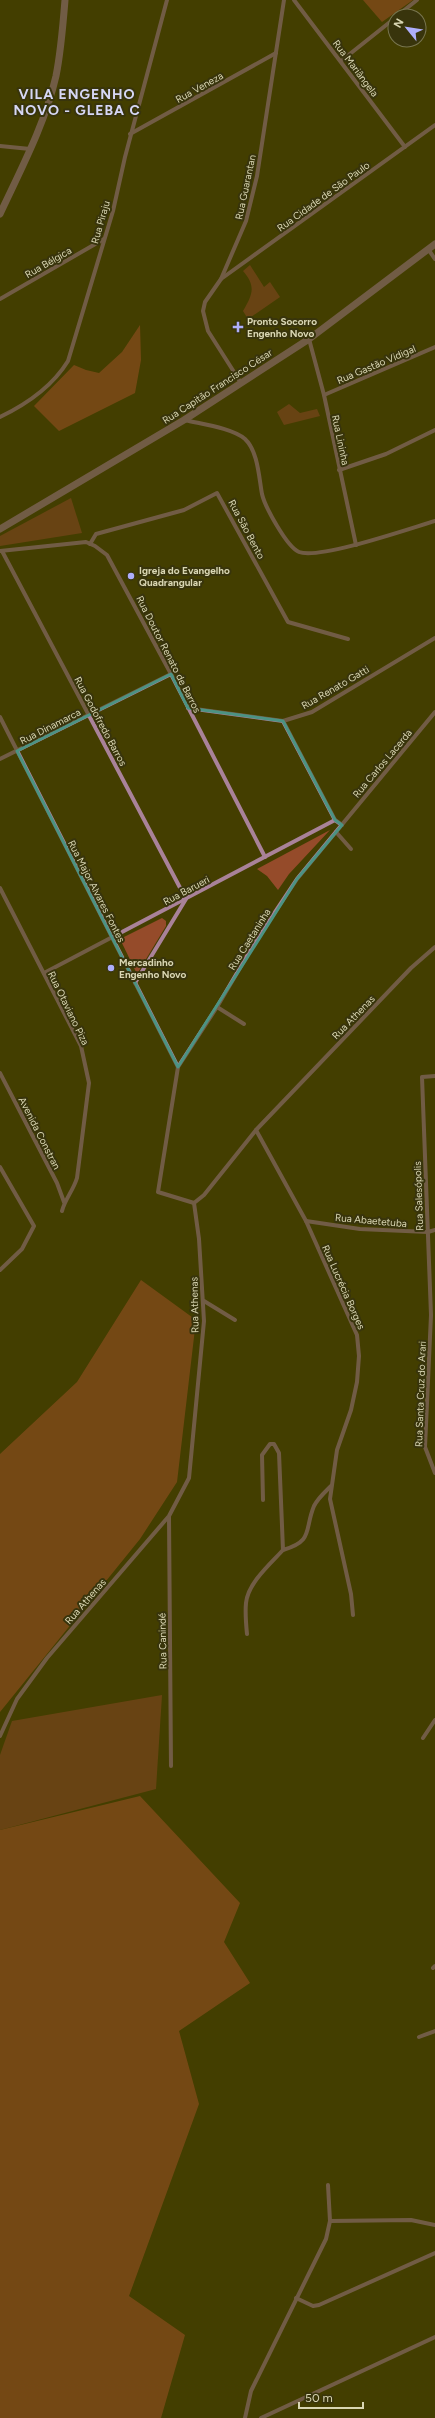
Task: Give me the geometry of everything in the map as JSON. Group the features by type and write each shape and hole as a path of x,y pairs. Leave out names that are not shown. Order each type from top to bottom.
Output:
{"street":[{"path":"0,214 30,149 50,98 56,76 65,0"},
{"name":"Rua Piraju","path":"0,417 47,388 59,376 68,361 113,210 130,134 167,0"},
{"name":"Rua Guarantan","path":"241,383 208,331 203,311 206,302 221,279 246,221 257,176 284,0"},
{"name":"Rua Mariângela","path":"294,0 405,147"},
{"path":"407,8 417,0"},
{"path":"340,61 387,24"},
{"name":"Rua Veneza","path":"130,134 276,54"},
{"name":"Rua Cidade de São Paulo","path":"221,279 435,125"},
{"path":"0,146 30,149"},
{"name":"Rua Bélgica","path":"0,299 104,239"},
{"name":"Rua Capitão Francisco César","path":"0,529 184,420 309,339 435,244"},
{"path":"428,249 435,259"},
{"name":"Rua Lininha","path":"309,339 324,395 356,545"},
{"name":"Rua Gastão Vidigal","path":"324,395 435,347"},
{"path":"184,420 234,433 246,440 253,450 263,498 289,544 298,552 307,553 356,545 435,521"},
{"path":"339,470 386,454 435,430"},
{"name":"Rua São Bento","path":"90,544 96,534 184,510 214,493 217,493 288,622 348,639"},
{"path":"1,551 62,543 90,544"},
{"name":"Rua Doutor Renato de Barros","path":"90,544 107,555 171,674 265,858"},
{"name":"Rua Godofredo Barros","path":"1,551 186,899"},
{"name":"Rua Renato Gatti","path":"188,708 283,721 312,712 435,638"},
{"name":"Rua Dinamarca","path":"0,759 171,674"},
{"name":"Rua Carlos Lacerda","path":"342,825 435,712"},
{"name":"Rua Major Alvares Fontes","path":"0,717 178,1067"},
{"path":"283,721 335,820 342,825"},
{"name":"Rua Barueri","path":"44,973 335,820"},
{"name":"Rua Caetaninha","path":"178,1067 217,1007 256,939 297,878 342,825"},
{"path":"336,832 351,849"},
{"name":"Rua Otaviano Piza","path":"0,888 80,1046 89,1083 77,1178 73,1191 64,1202 62,1211"},
{"path":"135,983 186,899"},
{"name":"Rua Athenas","path":"0,1736 17,1698 47,1658 169,1516 189,1478 199,1391 204,1321 204,1301 194,1203 204,1194 256,1130 411,968 435,947"},
{"path":"217,1007 244,1024"},
{"path":"178,1067 158,1192 194,1203"},
{"name":"Avenida Constran","path":"0,1073 64,1202"},
{"name":"Rua Salesópolis","path":"433,1314 422,1077 435,1076"},
{"name":"Rua Lucrécia Borges","path":"256,1130 306,1221 357,1335 359,1356 357,1382 351,1410 336,1450 330,1499 351,1594 353,1615"},
{"path":"0,1166 34,1226 22,1249 0,1270"},
{"name":"Rua Abaetetuba","path":"306,1221 360,1229 428,1232 435,1230"},
{"path":"204,1301 235,1320"},
{"name":"Rua Santa Cruz do Arari","path":"433,1314 425,1447 435,1473"},
{"path":"263,1500 262,1455 267,1445 272,1444 279,1453 283,1550"},
{"path":"246,1634 246,1602 255,1583 283,1550 299,1545 304,1540 315,1503 331,1486"},
{"name":"Rua Canindé","path":"169,1516 171,1766"},
{"path":"423,1738 435,1720"},
{"path":"419,2036 435,2031"},
{"path":"245,2418 251,2391 322,2248 330,2221 328,2185"},
{"path":"330,2221 411,2220 435,2225"},
{"path":"296,2298 313,2306 319,2306 435,2253"},
{"path":"261,2418 435,2336"}],"highlighted area":[{"path":"171,674 188,708 283,721 335,820 342,825 297,879 178,1067 17,751"}],"shaded area":[{"path":"363,0 413,0 402,8 387,8 387,18 382,22"},
{"path":"250,265 264,287 270,282 280,297 248,319 243,311 252,290 250,281 243,271"},
{"path":"140,325 141,360 135,393 59,431 34,406 74,365 99,373 122,352"},
{"path":"289,404 300,413 317,409 320,416 284,425 277,412"},
{"path":"71,498 82,533 0,546 0,536"},
{"path":"330,830 289,874 278,890 267,876 257,869"},
{"path":"162,918 166,921 166,926 137,974 120,939"},
{"path":"141,1280 196,1320 177,1482 140,1539 0,1712 0,1454 77,1382"},
{"path":"162,1695 156,1789 0,1830 0,1755 12,1721"},
{"path":"140,1796 240,1903 224,1942 250,1983 179,2031 199,2104 129,2296 185,2335 161,2418 0,2418 0,1830"}],"place":[{"name":"Pronto Socorro Engenho Novo","path":"238,327"},
{"name":"Igreja do Evangelho Quadrangular","path":"131,576"},
{"name":"Mercadinho Engenho Novo","path":"111,968"}],"district":[{"name":"VILA ENGENHO NOVO - GLEBA C","path":"77,102"}]}
